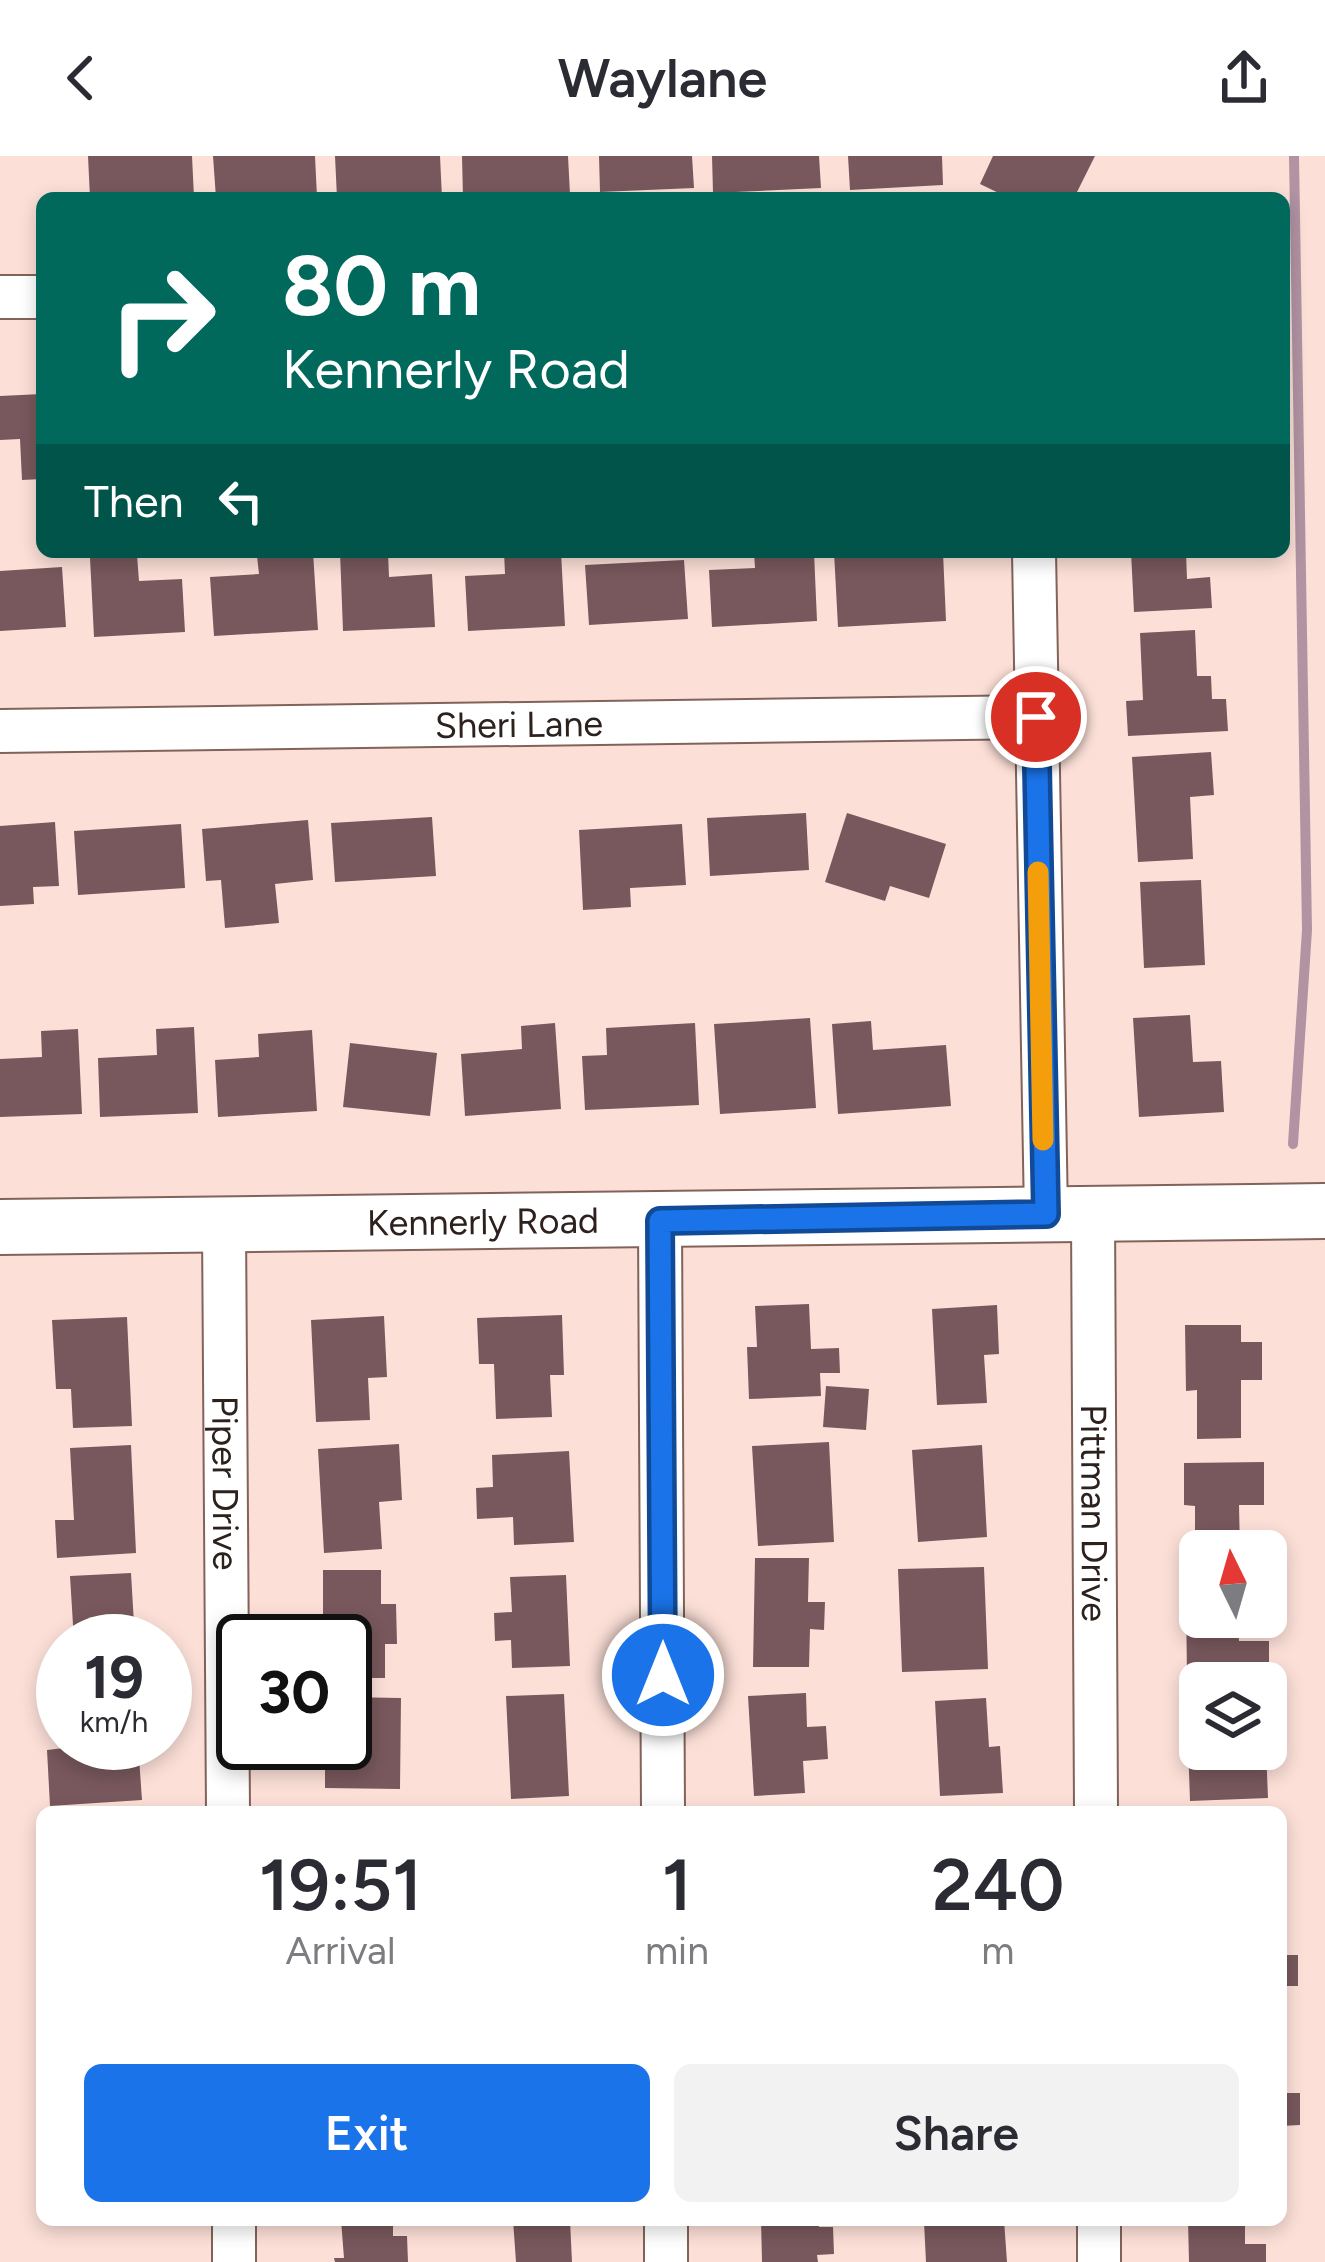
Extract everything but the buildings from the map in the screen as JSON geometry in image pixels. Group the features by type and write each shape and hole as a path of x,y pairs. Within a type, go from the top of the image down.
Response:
{"street":[{"path":"0,297 36,297"},
{"name":"Pittman Drive","path":"1034,558 1036,717 1069,1214 1096,1806"},
{"name":"Sheri Lane","path":"0,731 1036,717"},
{"name":"Kennerly Road","path":"0,1227 1325,1211"},
{"path":"660,1221 664,1806"},
{"name":"Piper Drive","path":"224,1226 228,1806"},
{"path":"234,2226 235,2262"},
{"path":"666,2226 666,2262"},
{"path":"1099,2226 1099,2262"}],"waterway":[{"path":"1293,1144 1307,930 1294,156"}],"slow traffic":[{"path":"1038,872 1043,1140"}],"route":[{"path":"663,1675 660,1221 1046,1214 1036,717"}]}
